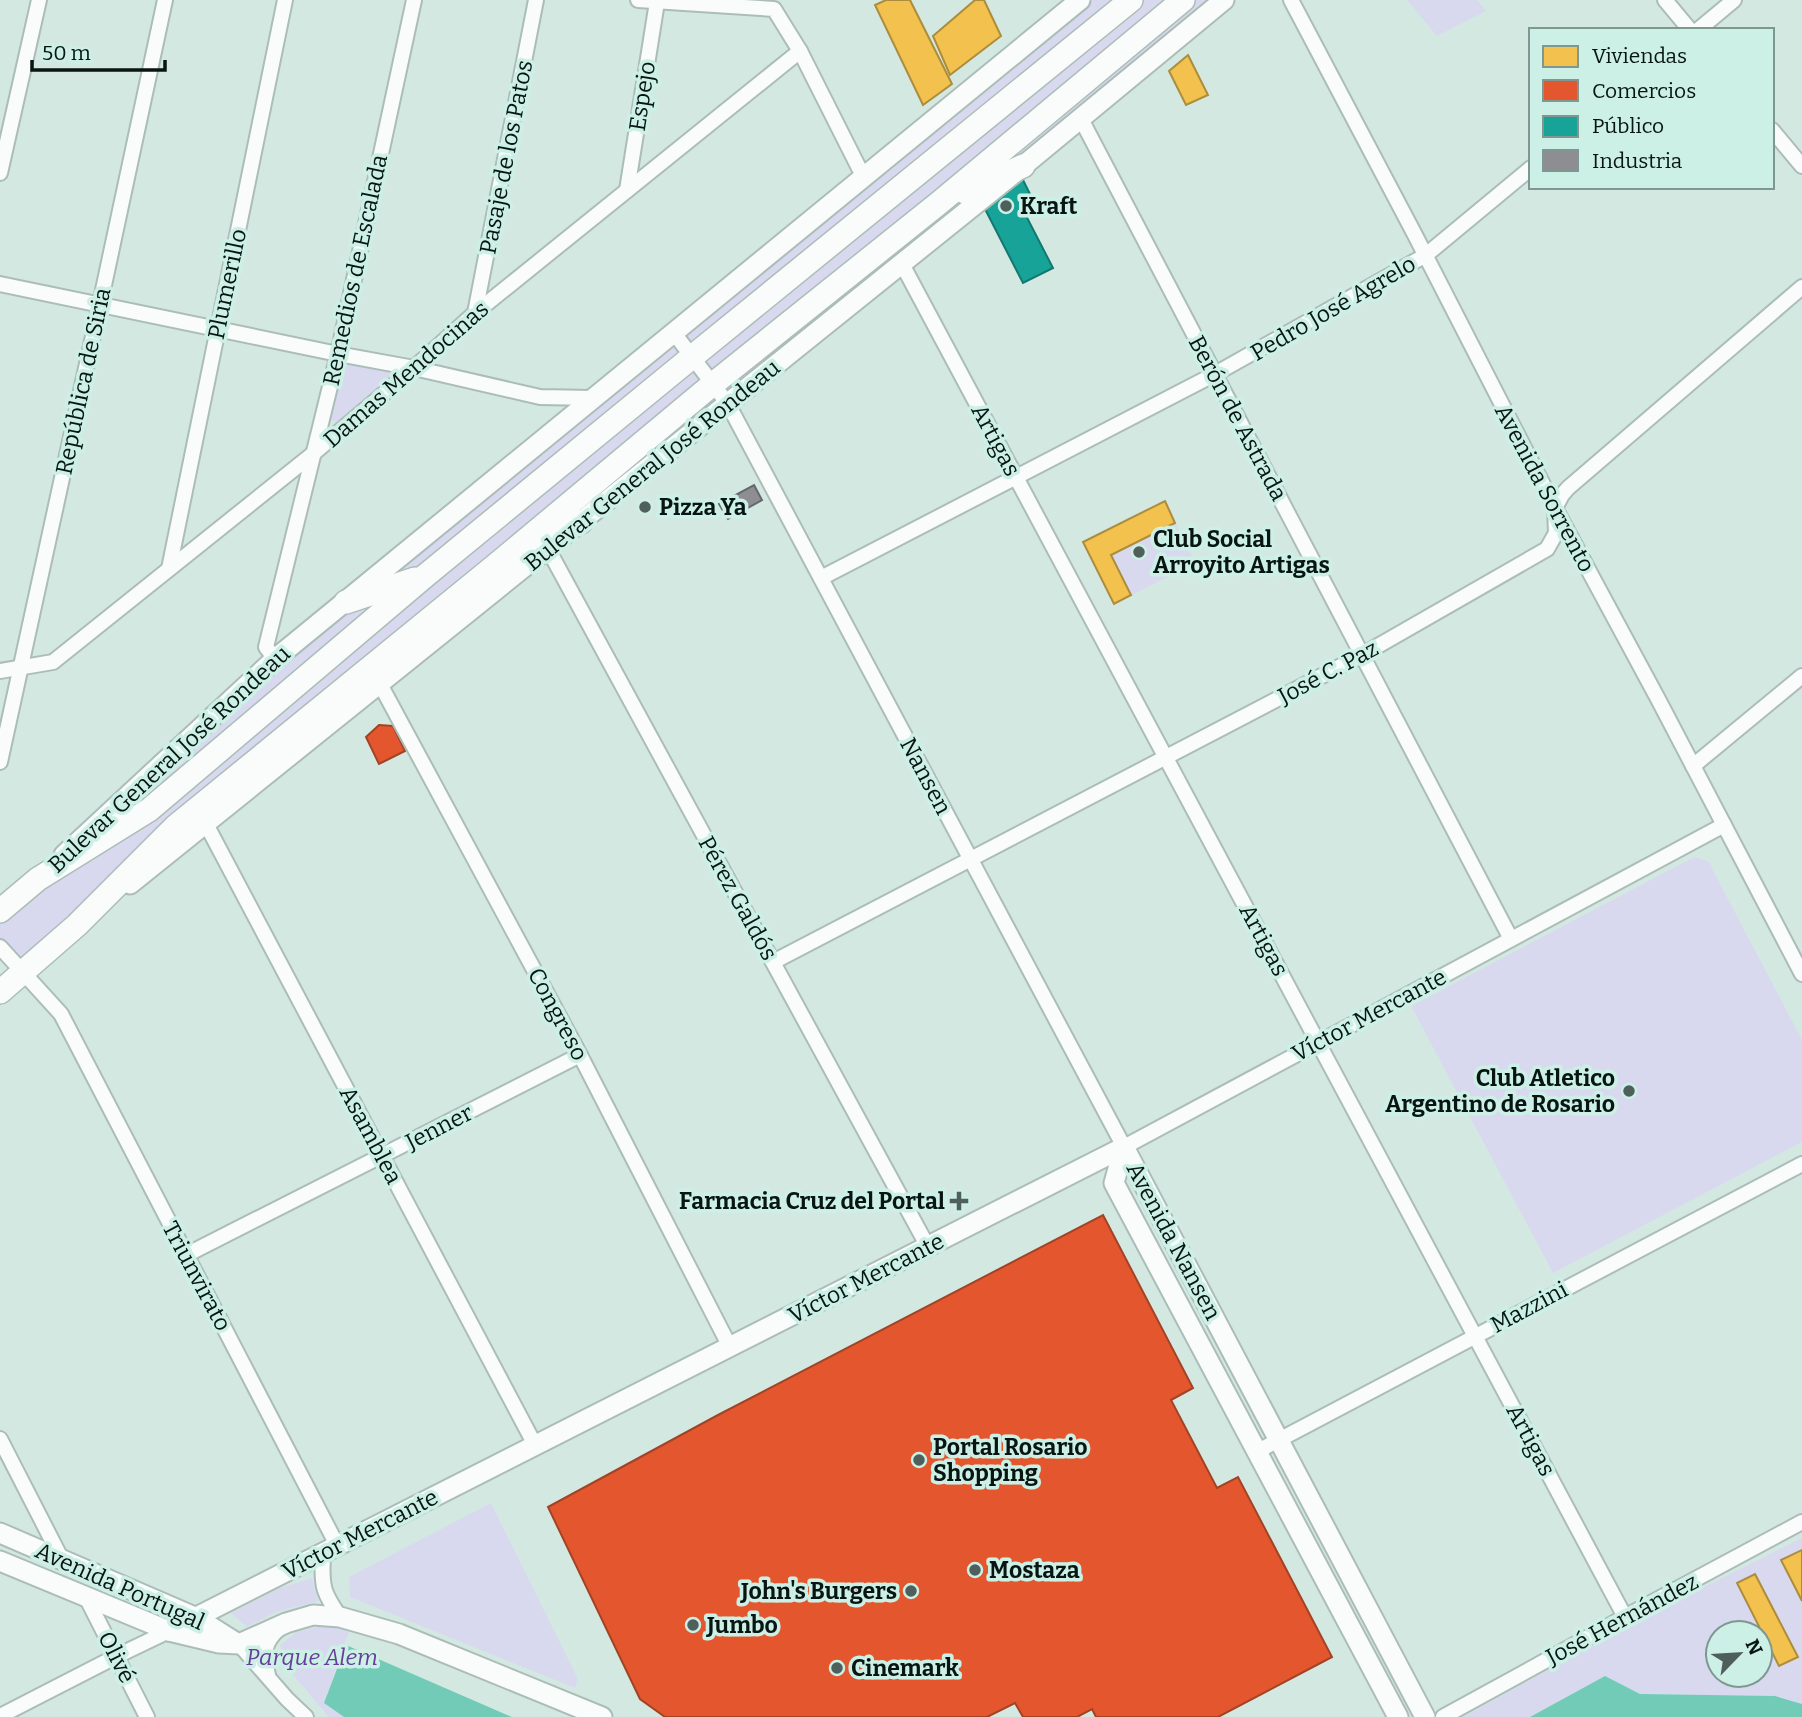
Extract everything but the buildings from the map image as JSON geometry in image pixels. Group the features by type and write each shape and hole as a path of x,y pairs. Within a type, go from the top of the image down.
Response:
{"main road":[{"name":"Bulevar General José Rondeau","path":"0,911 37,880 149,810 425,576 1131,0"},
{"name":"Bulevar General José Rondeau","path":"0,992 77,925 176,826 713,384 939,203 1183,0"},
{"path":"939,203 1023,166"},
{"path":"496,565 581,522"},
{"path":"346,602 425,576"}],"street":[{"path":"0,173 40,0"},
{"name":"República de Siria","path":"0,762 164,0"},
{"name":"Plumerillo","path":"169,569 285,0"},
{"name":"Remedios de Escalada","path":"275,659 266,646 338,354 414,0"},
{"name":"Pasaje de los Patos","path":"475,313 536,0"},
{"path":"638,0 774,9 800,51 864,178"},
{"name":"Bulevar General José Rondeau","path":"37,880 275,659 1080,0"},
{"name":"Bulevar General José Rondeau","path":"77,925 902,264 1224,0"},
{"name":"Avenida Sorrento","path":"1291,0 1426,255 1555,508 1802,974"},
{"path":"1665,0 1687,28"},
{"path":"1700,28 1734,0"},
{"name":"Espejo","path":"627,190 657,2"},
{"name":"Damas Mendocinas","path":"0,671 53,662 314,453 415,368 475,313 800,51"},
{"name":"Berón de Astrada","path":"1081,119 1511,939"},
{"path":"1774,132 1802,166"},
{"name":"Pedro José Agrelo","path":"821,578 1215,374 1426,255 1529,170"},
{"name":"Artigas","path":"902,264 1625,1617"},
{"path":"0,284 415,368 540,397 592,398 612,384"},
{"path":"1555,508 1568,488 1802,287"},
{"path":"674,333 728,404"},
{"name":"Nansen","path":"728,404 1124,1147"},
{"name":"José C. Paz","path":"772,962 1362,655 1547,549 1556,533 1555,508"},
{"name":"Pérez Galdós","path":"548,549 928,1247"},
{"path":"1693,766 1802,676"},
{"name":"Congreso","path":"380,684 580,1055 730,1347"},
{"name":"Asamblea","path":"206,824 535,1445"},
{"name":"Víctor Mercante","path":"0,1716 1124,1147 1724,825"},
{"name":"Triunvirato","path":"0,947 61,1014 337,1545"},
{"name":"Jenner","path":"186,1255 580,1055"},
{"name":"Avenida Nansen","path":"1124,1147 1425,1717"},
{"name":"Avenida Nansen","path":"1124,1147 1114,1183 1398,1717"},
{"name":"Mazzini","path":"1256,1452 1802,1164"},
{"path":"0,1439 61,1558"},
{"name":"José Hernández","path":"1443,1717 1802,1522"},
{"name":"Avenida Portugal","path":"0,1533 197,1618 229,1644"},
{"path":"337,1545 323,1558 322,1576 327,1598 340,1617"},
{"name":"Avenida Portugal","path":"0,1561 169,1632 229,1644"},
{"name":"Olivé","path":"86,1597 147,1717"},
{"path":"229,1644 313,1615 340,1617 399,1634 602,1717"},
{"path":"268,1676 264,1656 270,1636 286,1623"},
{"path":"229,1644 268,1676 306,1717"}],"green space":[{"path":"1080,0 1224,0 23,973 0,947 0,911 275,659"},
{"path":"1407,0 1477,0 1486,11 1437,36"},
{"path":"344,363 397,373 339,424 330,419"},
{"name":"Club Social Arroyito Artigas","path":"1165,501 1195,563 1114,604 1083,542"},
{"name":"Club Atletico Argentino de Rosario","path":"1694,857 1708,861 1802,1040 1802,1142 1553,1273 1411,1006"},
{"path":"491,1503 578,1679 575,1688 350,1597 349,1577"},
{"path":"1802,1538 1802,1704 1775,1696 1640,1694 1605,1676 1530,1717 1463,1717 1642,1618"},
{"path":"312,1578 318,1601 276,1612 247,1627 231,1613 280,1588"},
{"name":"Parque Alem","path":"323,1626 350,1629 324,1703 344,1717 329,1717 285,1665 280,1645 297,1632"}],"shaded area":[{"path":"346,1645 512,1717 344,1717 324,1703"},
{"path":"1605,1676 1640,1694 1775,1696 1802,1704 1802,1717 1530,1717"}],"place":[{"name":"Kraft","path":"1006,206"},
{"name":"Pizza Ya","path":"645,507"},
{"name":"Club Social Arroyito Artigas","path":"1139,552"},
{"name":"Club Atletico Argentino de Rosario","path":"1629,1091"},
{"name":"Farmacia Cruz del Portal","path":"959,1201"},
{"name":"Portal Rosario Shopping","path":"919,1460"},
{"name":"Mostaza","path":"975,1570"},
{"name":"John's Burgers","path":"911,1591"},
{"name":"Jumbo","path":"693,1625"},
{"name":"Cinemark","path":"837,1668"}]}
